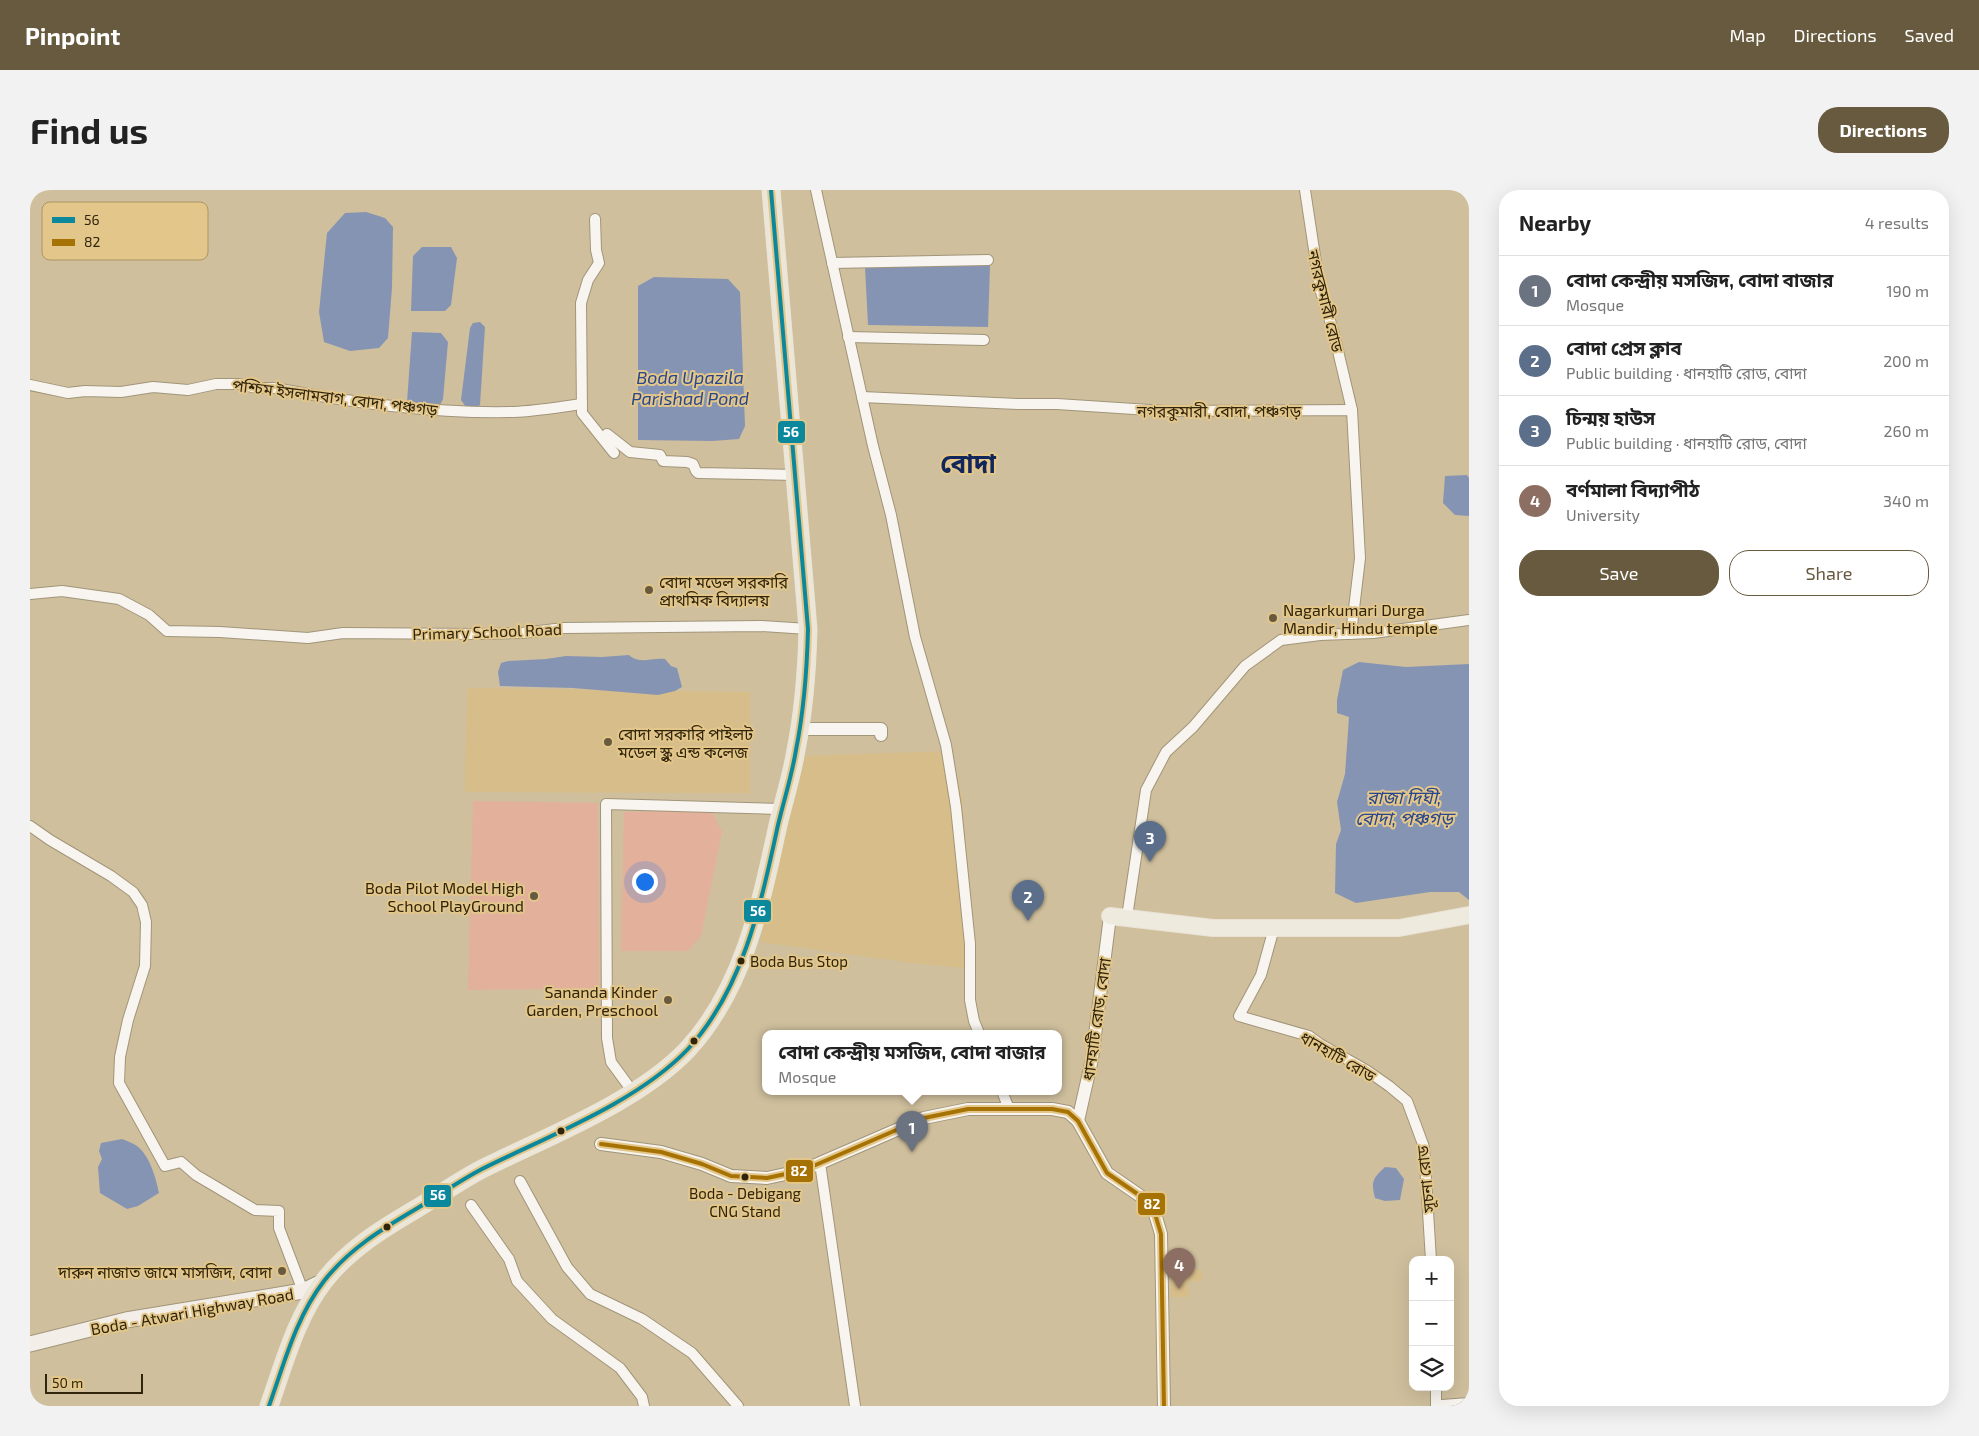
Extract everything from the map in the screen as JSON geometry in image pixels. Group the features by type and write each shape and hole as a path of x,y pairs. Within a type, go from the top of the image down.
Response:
{"highway":[{"path":"269,1406 290,1343 302,1317 324,1282 351,1253 379,1231 478,1171 580,1122 633,1092 662,1071 687,1050 724,999 738,971 761,901 796,752 807,667 808,629 771,190"}],"main road":[{"path":"1110,916 1213,928 1399,928 1469,915"},
{"name":"Boda - Atwari Highway Road","path":"30,1344 126,1320 303,1291 324,1282"}],"street":[{"path":"816,190 848,337 891,515 915,637 946,745 956,807 970,944 970,1000 978,1030"},
{"name":"নগরকুমারী রোড","path":"1304,190 1320,289 1333,330 1352,410"},
{"path":"595,220 596,250 599,263 588,280 581,303 582,413 614,453"},
{"path":"832,263 988,260"},
{"path":"848,337 984,340"},
{"name":"পশ্চিম ইসলামবাগ, বোদা, পঞ্চগড়","path":"30,386 68,393 85,391 122,392 153,386 188,390 216,384 239,384 405,407 460,411 515,412 582,404"},
{"name":"নগরকুমারী, বোদা, পঞ্চগড়","path":"862,397 1057,404 1165,412 1352,410"},
{"path":"1351,634 1360,558 1352,410"},
{"path":"593,428 605,432 630,452 660,455 663,461 687,462 693,464 698,473 795,475"},
{"name":"Primary School Road","path":"30,594 62,591 118,598 150,615 167,631 220,632 308,638 343,632 480,634 522,633 564,628 761,626 808,629"},
{"path":"1127,917 1146,790 1166,752 1193,727 1245,666 1281,640 1320,635 1373,633 1469,620"},
{"path":"802,728 881,729 881,736"},
{"path":"633,1092 611,1062 607,1038 606,804 782,809"},
{"path":"30,826 111,876 133,892 142,905 146,922 144,966 128,1020 120,1057 119,1083 165,1166 181,1162 196,1175 255,1210 279,1211 279,1228 303,1291"},
{"name":"ধানহাটি রোড, বোদা","path":"1078,1121 1092,1059 1110,916"},
{"name":"ধানহাটি রোড","path":"1274,928 1261,975 1239,1016 1309,1036 1366,1070 1407,1101"},
{"path":"1004,1095 1009,1109"},
{"name":"সূচনা রোড","path":"1407,1101 1424,1147 1431,1256"},
{"path":"601,1144 661,1152 702,1164 730,1176 767,1178 804,1170 924,1118 968,1109 1052,1109 1068,1112 1078,1121 1106,1173 1152,1204 1161,1234 1164,1406"},
{"path":"820,1163 856,1406"},
{"path":"520,1181 567,1267 590,1294 642,1319 692,1352 738,1406"},
{"path":"471,1205 509,1259 517,1281 552,1319 620,1368 642,1397 644,1406"},
{"path":"1436,1391 1436,1406"},
{"path":"1442,1406 1469,1404"}],"shaded area":[{"name":"বোদা সরকারি পাইলট মডেল স্কুল এন্ড কলেজ","path":"467,688 750,692 750,793 465,792"},
{"path":"954,751 954,761 962,797 976,969 912,963 761,942 768,881 799,756"},
{"name":"Boda Pilot Model High School PlayGround","path":"473,801 598,803 599,988 468,990"},
{"path":"624,812 712,812 722,832 701,936 688,951 621,951"},
{"path":"1170,1270 1202,1270 1202,1281 1188,1281 1189,1297 1171,1297"}],"water":[{"path":"366,212 385,218 393,227 392,288 388,338 379,348 350,351 324,342 319,312 327,233 345,213"},
{"path":"422,247 451,247 457,258 451,305 445,311 411,311 413,256"},
{"path":"990,265 988,327 868,325 865,267"},
{"name":"Boda Upazila Parishad Pond","path":"654,277 728,279 740,292 745,426 739,439 712,441 638,440 638,286"},
{"path":"480,322 485,327 480,405 475,408 466,407 461,400 470,328 473,323"},
{"path":"412,332 441,333 448,342 443,399 440,405 407,402"},
{"path":"1467,475 1469,478 1469,516 1455,515 1443,503 1445,476"},
{"path":"629,655 637,660 665,659 671,666 677,668 682,687 675,691 658,695 573,688 500,686 498,672 501,663 508,661 566,656 602,657"},
{"name":"রাজা দিঘী, বোদা, পঞ্চগড়","path":"1359,662 1406,667 1469,664 1469,900 1459,892 1430,892 1356,903 1335,893 1336,844 1341,830 1337,802 1345,774 1349,717 1337,713 1337,700 1343,670"},
{"path":"122,1139 142,1150 149,1161 159,1193 138,1206 127,1209 100,1193 98,1167 102,1159 99,1151 101,1143"},
{"path":"1385,1167 1396,1168 1404,1179 1400,1200 1385,1201 1375,1198 1374,1181"}],"transit line":[{"name":"56","path":"269,1406 298,1325 314,1295 344,1259 379,1232 465,1178 590,1117 644,1086 688,1049 707,1025 737,972 757,914 792,769 803,705 808,644 771,190"},
{"name":"82","path":"601,1144 661,1152 702,1164 731,1176 767,1178 804,1170 924,1118 968,1109 1052,1109 1068,1112 1078,1121 1107,1173 1152,1204 1161,1234 1164,1406"}],"place":[{"name":"বোদা মডেল সরকারি প্রাথমিক বিদ্যালয়","path":"649,590"},
{"name":"Nagarkumari Durga Mandir, Hindu temple","path":"1273,618"},
{"name":"বোদা সরকারি পাইলট মডেল স্কুল এন্ড কলেজ","path":"608,742"},
{"name":"চিন্ময় হাউস","path":"1150,862"},
{"name":"Boda Pilot Model High School PlayGround","path":"534,896"},
{"name":"বোদা প্রেস ক্লাব","path":"1028,921"},
{"name":"Boda Bus Stop","path":"741,961"},
{"name":"Sananda Kinder Garden, Preschool","path":"668,1000"},
{"name":"বোদা কেন্দ্রীয় মসজিদ, বোদা বাজার","path":"912,1152"},
{"name":"Boda - Debigang CNG Stand","path":"745,1177"},
{"name":"দারুন নাজাত জামে মাসজিদ, বোদা","path":"282,1271"},
{"name":"বর্ণমালা বিদ্যাপীঠ","path":"1179,1289"}],"district":[{"name":"বোদা","path":"968,462"}]}
